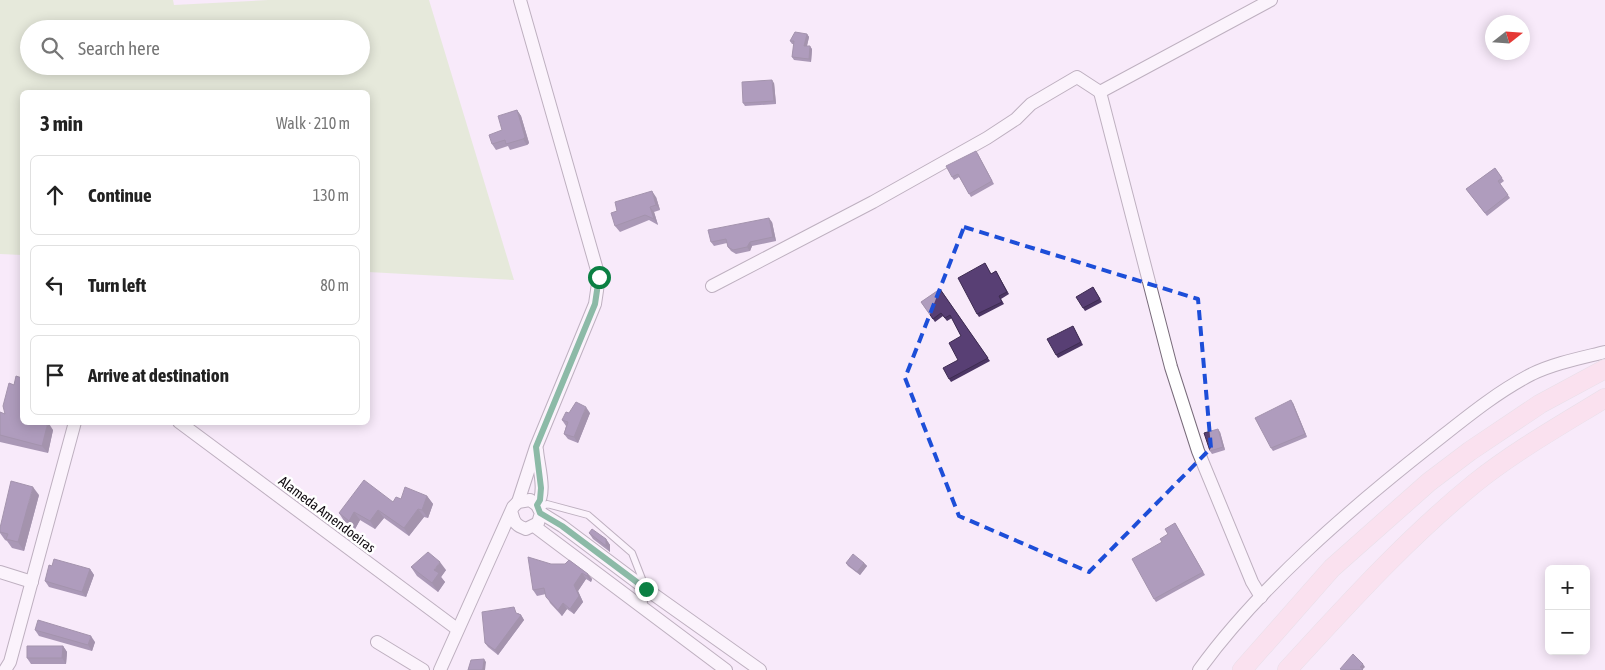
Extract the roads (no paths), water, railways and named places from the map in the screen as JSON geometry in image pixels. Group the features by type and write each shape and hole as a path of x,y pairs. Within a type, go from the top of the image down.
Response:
{"main road":[{"path":"1246,666 1332,568 1385,518 1470,450 1540,404 1605,369"},
{"path":"1288,670 1410,540 1476,482 1544,435 1605,398"}],"street":[{"path":"440,670 457,629 518,502 536,447 595,304 599,277 520,0"},
{"path":"1100,92 1272,0"},
{"path":"712,286 873,202 987,138 1016,119 1030,104 1077,77 1100,92 1171,366 1198,450 1252,582 1261,597"},
{"path":"1199,670 1261,597 1300,559 1391,477 1486,402 1533,374 1552,366 1605,352"},
{"path":"5,670 10,662 75,425"},
{"name":"Alameda Amendoeiras","path":"183,425 457,629"},
{"path":"501,538 519,527 526,528 538,523 541,488 536,447"},
{"path":"518,502 530,500 646,589 760,670"},
{"path":"512,514 514,521 519,527"},
{"path":"534,526 726,670"},
{"path":"562,547 574,534"},
{"path":"0,572 32,582"},
{"path":"377,642 423,670"},
{"path":"1230,670 1246,666"}],"lane":[{"path":"539,508 547,504 588,515 632,553 646,589 642,608"},
{"path":"617,588 625,573"}]}
